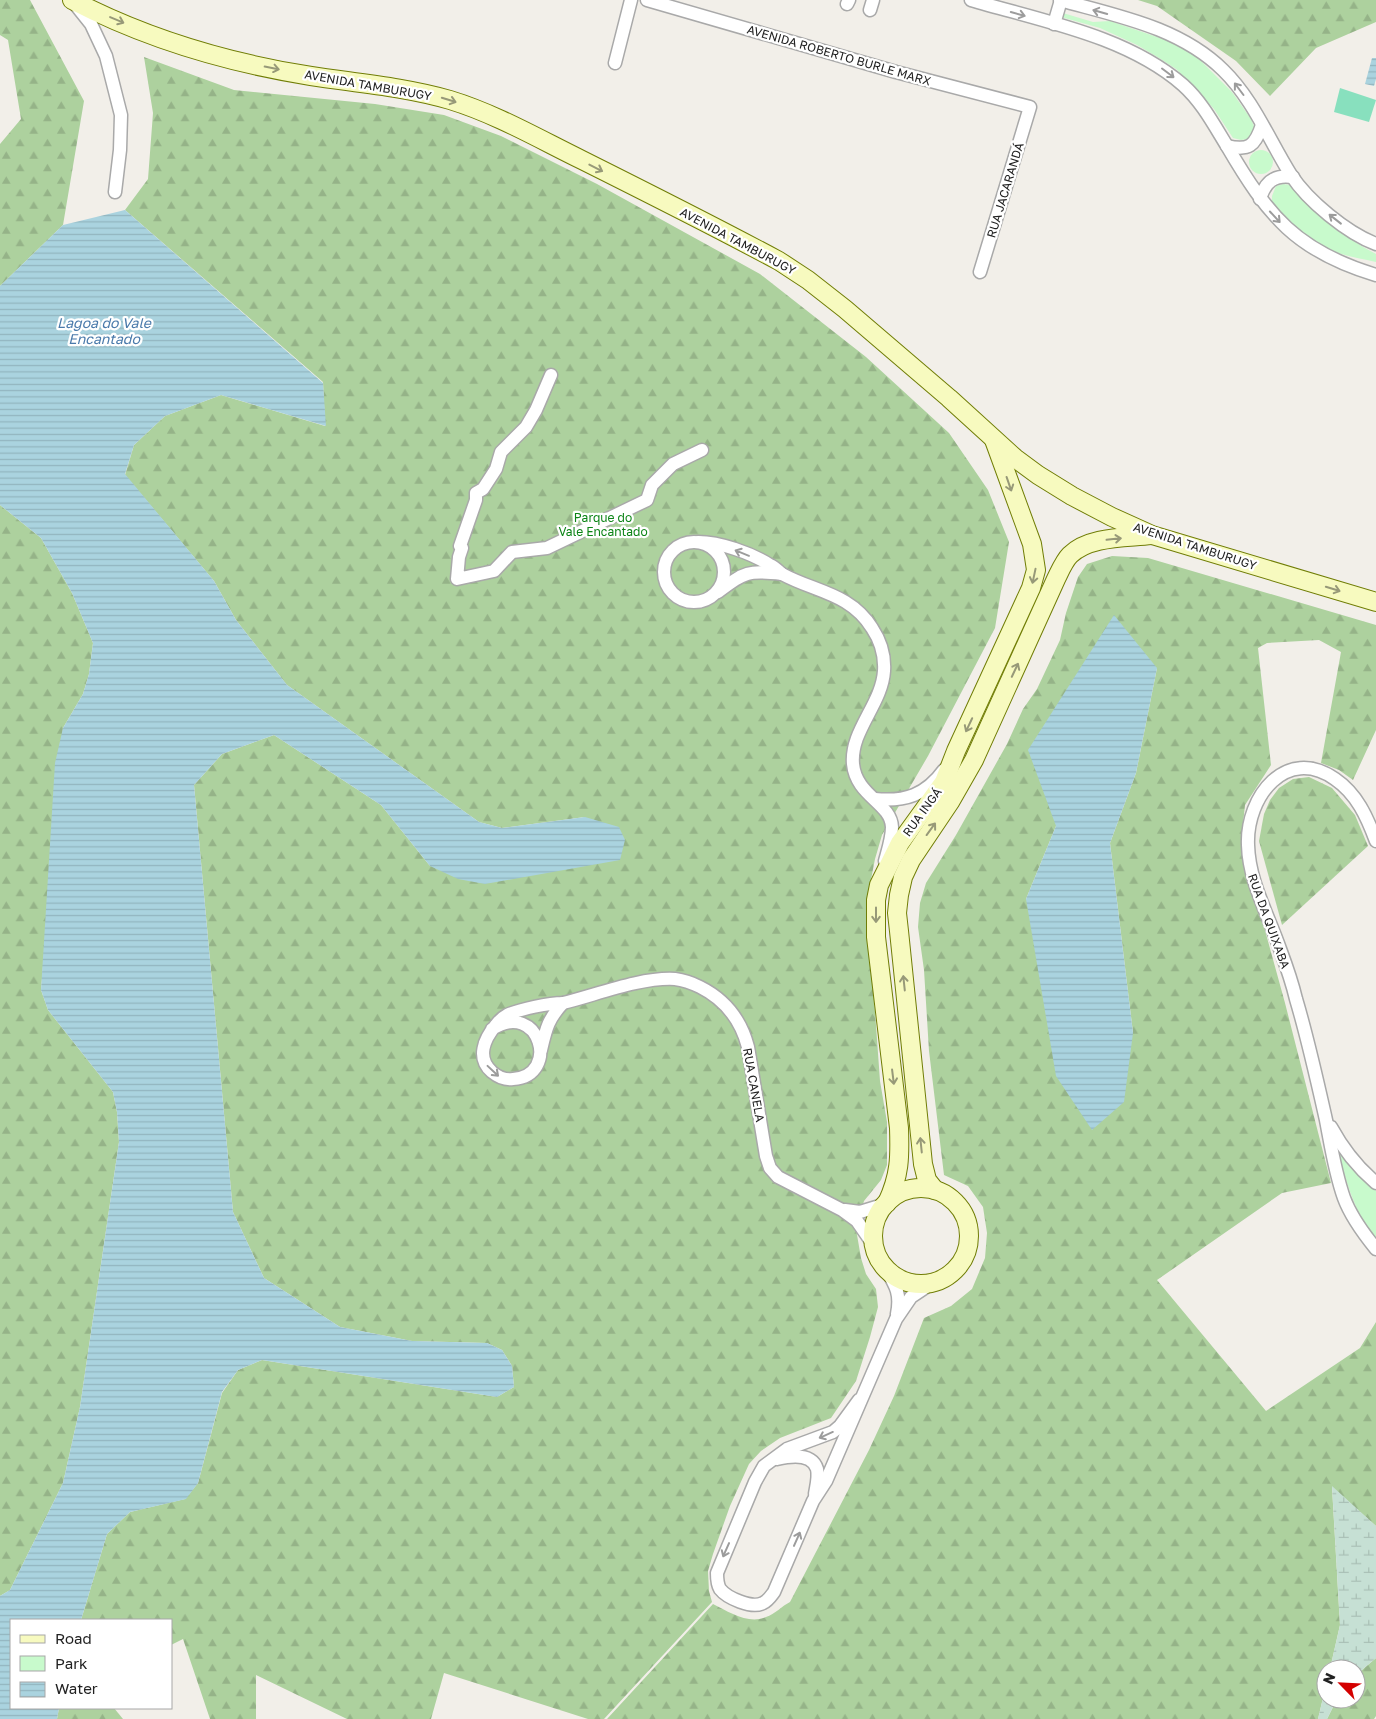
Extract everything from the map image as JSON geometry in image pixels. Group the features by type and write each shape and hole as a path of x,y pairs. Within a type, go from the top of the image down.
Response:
{"street":[{"path":"72,0 91,24 106,56 119,105 121,115 120,150 115,192"},
{"name":"AVENIDA TAMBURUGY","path":"72,0 150,35 194,50 240,62 309,76 429,94 452,100 506,122 779,261 808,280 917,370 1014,458 1072,496 1152,535 1376,602"},
{"path":"615,63 631,0"},
{"name":"AVENIDA ROBERTO BURLE MARX","path":"647,0 896,72 1030,108"},
{"path":"971,0 1054,24 1123,47 1146,58 1166,71 1185,87 1201,105 1260,199 1284,226 1303,242 1326,256 1376,275"},
{"path":"1054,24 1061,0 1147,25 1190,44 1223,70 1238,88 1293,177 1309,196 1347,228 1376,244"},
{"name":"RUA JACARANDÁ","path":"980,272 1030,108"},
{"path":"1227,146 1244,148 1250,146 1255,142 1262,125"},
{"path":"1260,199 1268,182 1275,177 1293,177"},
{"path":"551,375 536,410 526,426 501,452 496,469 483,489 476,493 476,500 460,546 462,548 458,557 457,579 494,571 512,552 547,548 647,500 652,485 673,464 702,450"},
{"name":"RUA INGÁ","path":"887,1204 898,1175 899,1135 876,937 876,900 879,885 900,843 944,782 956,751 1032,588 1036,570 1032,544 993,438"},
{"name":"RUA INGÁ","path":"935,1190 927,1180 923,1164 899,931 898,904 903,877 922,842 950,802 974,760 1056,579 1069,556 1077,550 1102,540 1152,535"},
{"path":"782,574 754,572 742,575 702,602 681,600 672,594 666,585 663,574 664,563 677,546 687,542 722,544 771,565 782,574 846,601 867,621 876,635 884,657 884,673 875,702 858,738 853,763 861,787 875,799 888,816 892,828 879,885"},
{"path":"698,542 710,545 719,554 724,565 724,577 720,588 712,597"},
{"path":"875,799 890,801 915,796 938,777 956,751"},
{"name":"RUA DA QUIXABA","path":"1376,841 1358,800 1337,780 1325,772 1310,768 1291,769 1276,777 1264,789 1250,821 1248,844 1250,868 1261,903 1280,948 1296,998 1344,1199 1353,1217 1376,1249"},
{"name":"RUA CANELA","path":"563,1004 552,1014 548,1021 539,1061 534,1069 518,1079 509,1080 492,1072 486,1064 483,1055 483,1045 486,1036 506,1015 552,1003 563,1004 642,982 660,980 676,979 691,983 718,997 728,1007 744,1032 766,1156 770,1168 778,1177 842,1210 862,1226 875,1248"},
{"path":"492,1029 510,1021 520,1022 528,1026 535,1033 540,1042 541,1051"},
{"name":"RUA DA QUIXABA","path":"1326,1119 1342,1147 1359,1169 1376,1183"},
{"path":"859,1400 834,1432 787,1449 771,1460 759,1474 720,1562 717,1573 717,1582 720,1588 732,1597 755,1605 763,1604 774,1592 813,1501 826,1481 859,1400 896,1319 911,1297 932,1283 944,1278 958,1266 967,1250 968,1224 964,1213 946,1195 935,1190 922,1188 909,1190 898,1195 879,1214 875,1225 875,1248 897,1288 899,1297 896,1319"},
{"name":"RUA CANELA","path":"842,1210 860,1212 887,1204"},
{"path":"886,1268 894,1276 912,1283 932,1283"},
{"path":"771,1460 797,1456 813,1462 817,1470 813,1501"}],"green space":[{"path":"0,0 30,0 84,101 63,225 0,286 0,144 21,119 8,40 0,35"},
{"path":"1138,0 1376,0 1376,22 1316,48 1270,96 1236,61 1157,6"},
{"path":"1063,13 1093,22 1110,21 1178,44 1197,57 1232,92 1251,119 1254,126 1252,133 1247,139 1233,138 1214,109 1176,69 1137,45 1100,28 1061,17"},
{"name":"Parque do Vale Encantado","path":"144,57 234,90 375,104 444,115 501,136 597,184 760,274 866,357 949,433 988,490 1009,542 995,628 928,756 882,835 867,900 880,1081 887,1122 887,1165 881,1180 864,1201 856,1229 861,1258 866,1274 876,1289 878,1307 856,1381 831,1418 780,1438 761,1451 749,1464 730,1506 708,1571 709,1591 712,1602 604,1719 588,1719 444,1673 431,1719 347,1719 256,1675 256,1719 210,1719 183,1639 172,1644 172,1619 81,1619 107,1534 130,1512 185,1499 198,1483 222,1393 238,1370 262,1360 497,1397 514,1387 512,1366 502,1350 487,1343 412,1341 340,1327 264,1278 233,1212 194,785 222,754 274,735 381,805 430,866 585,817 502,828 479,822 287,685 236,620 214,581 125,475 134,445 165,416 221,395 325,426 323,382 125,210 148,179 153,113"},
{"path":"1340,88 1376,100 1369,122 1334,112"},
{"path":"1261,150 1270,153 1273,162 1270,171 1261,174 1252,171 1249,162 1252,153"},
{"path":"1290,185 1341,232 1376,254 1376,262 1338,253 1319,245 1302,233 1272,204 1272,196 1276,186"},
{"path":"0,505 41,538 72,593 93,643 89,674 83,694 63,728 41,990 48,1010 113,1092 117,1112 119,1142 80,1407 63,1483 10,1590 0,1596"},
{"path":"1112,556 1148,558 1376,625 1376,730 1353,780 1339,770 1321,763 1341,652 1319,640 1267,643 1258,648 1271,765 1245,805 1241,843 1285,1003 1331,1183 1282,1193 1157,1280 1266,1411 1360,1348 1376,1322 1376,1526 1332,1487 1340,1625 1332,1659 1316,1659 1316,1709 1320,1709 1318,1719 607,1719 713,1604 746,1619 759,1619 769,1616 790,1602 869,1450 894,1396 924,1318 951,1306 972,1289 985,1258 987,1233 983,1207 968,1186 944,1175 929,1051 924,970 918,927 920,903 926,883 956,835 1007,744 1023,709 1037,689 1060,640 1066,613 1078,577 1087,564","holes":["1157,668 1136,773 1110,843 1133,1033 1026,899 1056,826"]},
{"path":"1309,777 1332,788 1355,815 1368,846 1282,925 1259,841 1264,814 1270,800 1279,788 1293,779"},
{"path":"1337,1149 1349,1166 1376,1191 1376,1240 1357,1208"},
{"path":"1332,1486 1376,1526 1376,1658 1366,1666 1366,1659 1332,1659 1340,1625"},
{"path":"1376,1658 1376,1716 1374,1719 1327,1719 1332,1709 1366,1709 1366,1666"},
{"path":"59,1709 115,1709 123,1719 57,1719"},
{"path":"1320,1709 1332,1709 1327,1719 1318,1719"}],"water":[{"path":"1372,58 1376,58 1374,86 1365,84"},
{"name":"Lagoa do Vale Encantado","path":"125,210 323,383 326,426 221,395 165,416 134,445 125,474 214,581 236,620 287,685 479,822 502,828 585,817 619,827 625,840 620,860 485,884 458,879 430,866 381,805 274,735 222,754 194,785 233,1212 264,1278 340,1327 412,1341 487,1343 502,1350 512,1366 514,1387 497,1397 262,1360 238,1370 222,1392 198,1483 186,1499 130,1512 107,1534 81,1619 10,1619 10,1709 59,1709 57,1719 0,1719 0,1596 10,1590 63,1483 80,1407 119,1142 117,1112 113,1092 48,1010 41,990 55,763 63,728 83,694 89,674 93,643 72,593 41,538 0,505 0,286 63,225"},
{"path":"1114,615 1157,668 1136,773 1110,843 1133,1033 1124,1102 1092,1130 1056,1076 1026,899 1056,826 1028,750"}]}
